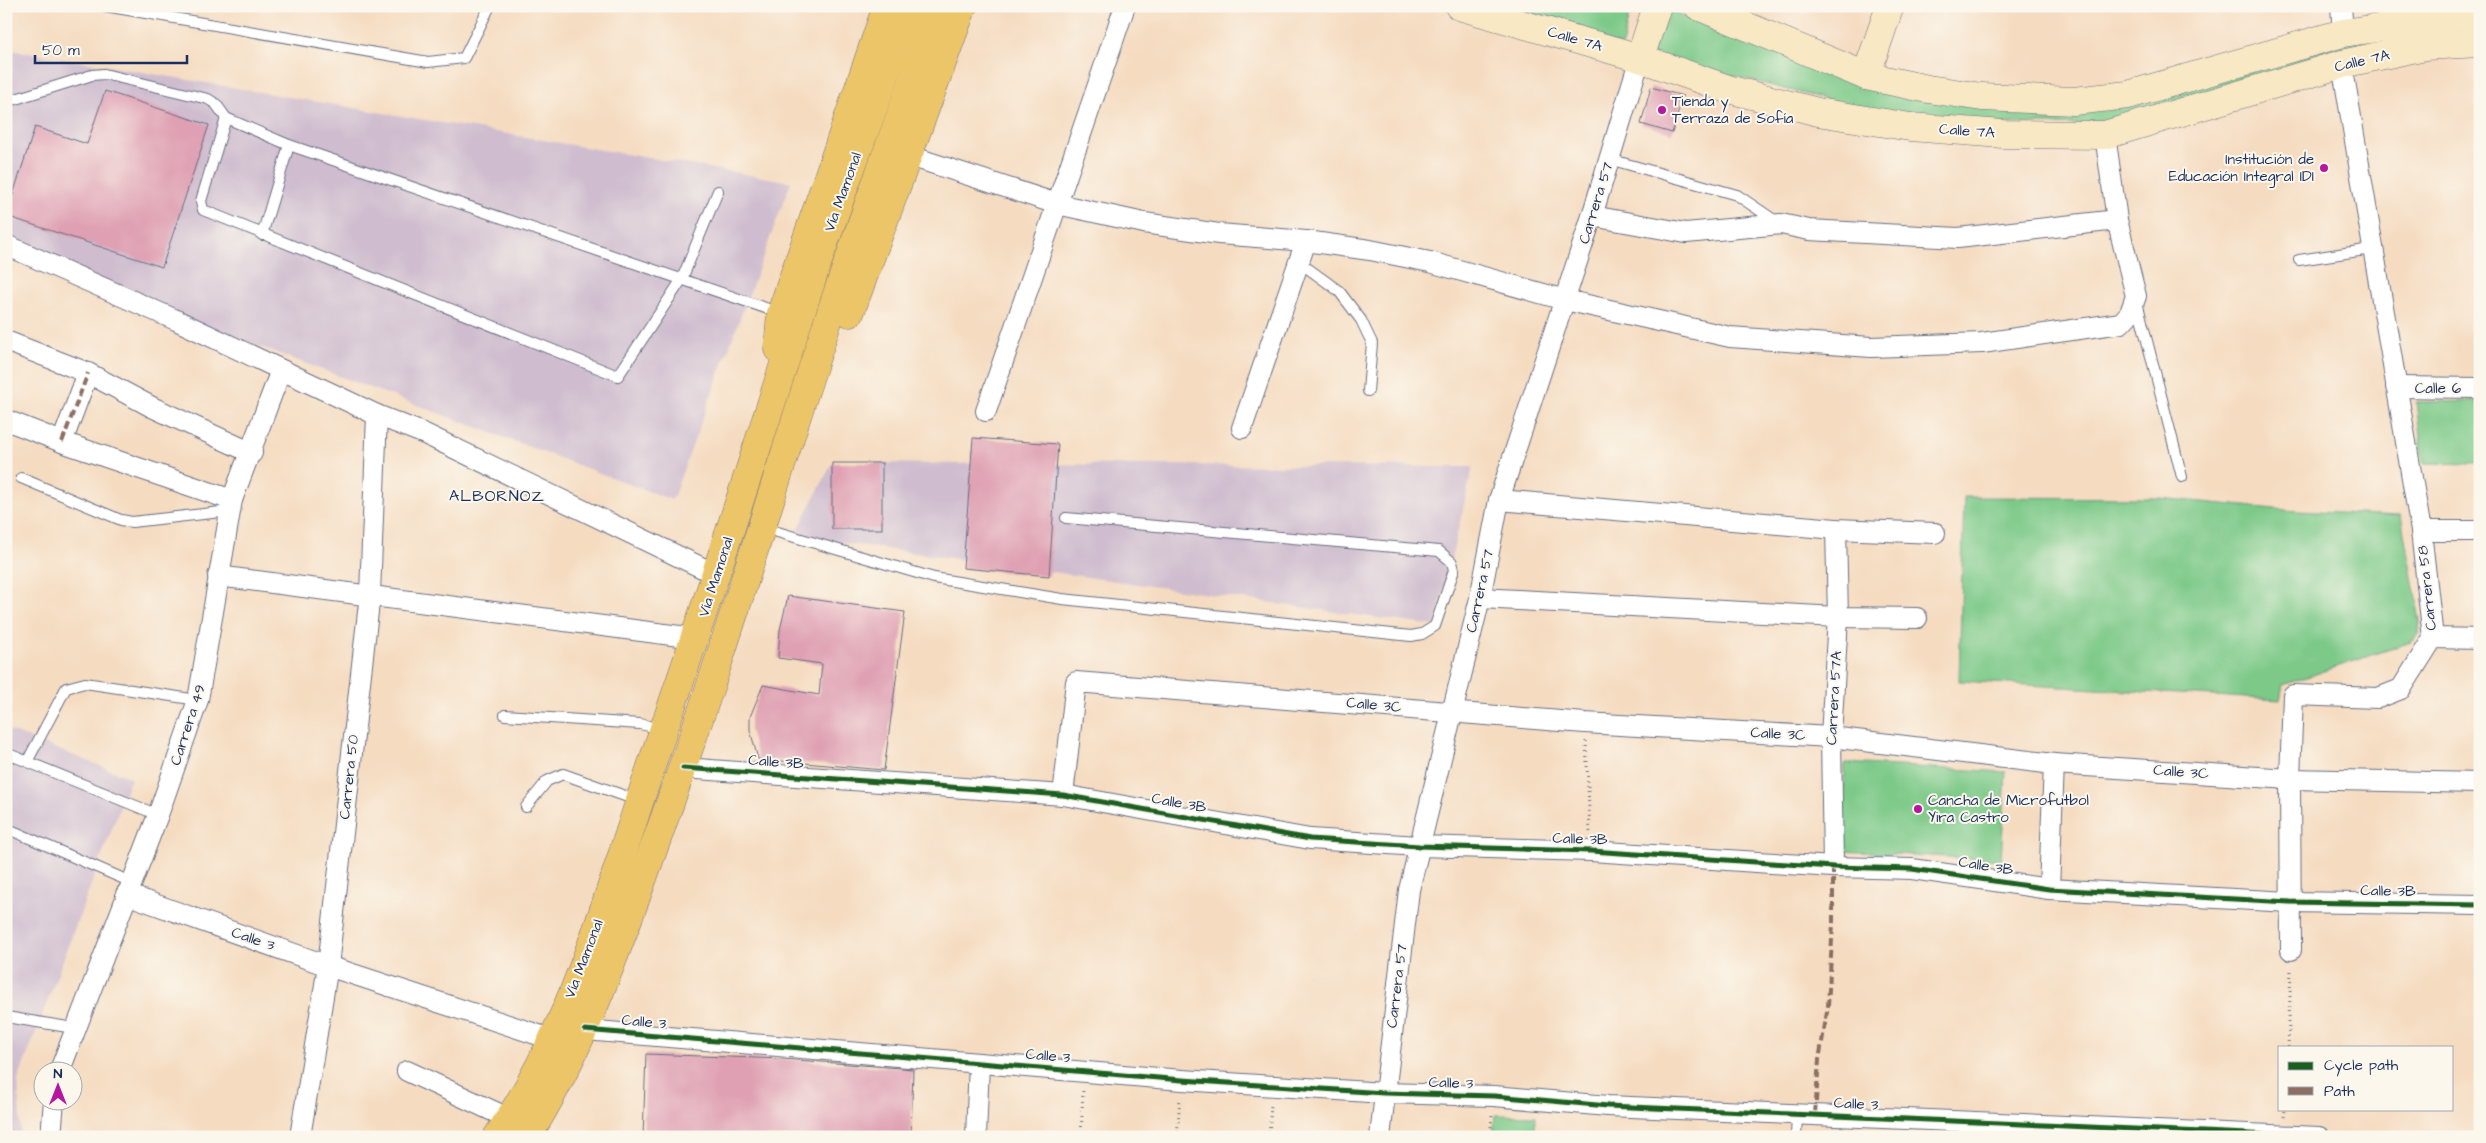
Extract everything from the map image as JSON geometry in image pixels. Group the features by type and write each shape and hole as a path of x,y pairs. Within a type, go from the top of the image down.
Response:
{"main road":[{"path":"775,395 781,313 888,6"},
{"name":"Vía Mamonal","path":"512,1131 582,967 717,575 810,283 911,6"},
{"name":"Vía Mamonal","path":"512,1131 550,1100 603,988 683,768 763,528 837,293 940,6"},
{"path":"802,405 842,338 963,6"}],"street":[{"path":"986,411 1125,6"},
{"name":"Calle 7A","path":"1460,6 1640,58 1728,89 1818,112 1910,127 2003,134 2105,135 2342,64 2425,46 2480,43"},
{"path":"1640,58 1657,6"},
{"name":"Calle 7A","path":"1698,6 1866,76 1928,89 1982,97 2074,102 2128,95 2343,33 2454,17 2480,16"},
{"path":"1866,76 1890,6"},
{"path":"2341,6 2343,33"},
{"name":"Carrera 57","path":"1380,1137 1409,890 1480,598 1499,500 1592,216 1640,58"},
{"name":"Carrera 58","path":"2291,950 2290,780 2293,695 2378,698 2393,692 2400,689 2433,638 2421,531 2342,64"},
{"path":"908,155 1057,204 1172,227 1219,234 1306,241 1370,250 1430,262 1565,300 1730,337 1871,347 1982,343 2121,323 2130,313 2136,296 2117,220 2105,135"},
{"path":"1592,216 1686,233 1781,224 1810,230 1958,238 2117,220"},
{"path":"1242,428 1306,241"},
{"path":"6,245 176,320 377,415 425,434 717,575"},
{"path":"6,341 88,373 152,407 252,453"},
{"name":"Carrera 49","path":"63,1060 128,888 158,815 198,700 231,506 281,370"},
{"path":"62,442 88,373"},
{"name":"Calle 6","path":"2396,388 2480,388"},
{"name":"Carrera 50","path":"300,1137 328,966 370,594 377,415"},
{"path":"6,420 231,506"},
{"path":"1499,500 1836,529 1935,533"},
{"name":"Carrera 57A","path":"1833,867 1831,737 1838,617 1836,529"},
{"path":"2421,531 2480,531"},
{"path":"218,576 370,594 695,638"},
{"path":"1480,598 1838,617 1917,618"},
{"path":"2433,638 2480,639"},
{"name":"Calle 3C","path":"1063,795 1076,682 1586,723 1831,737 2054,764 2290,780 2480,783"},
{"path":"2049,888 2054,764"},
{"name":"Calle 3B","path":"683,768 1063,795 1310,839 1419,846 1591,851 1833,867 1912,869 2049,888 2290,902 2480,905"},
{"name":"Calle 3","path":"128,888 328,966 551,1039"},
{"name":"Calle 3","path":"584,1030 1182,1080 1384,1093 1494,1096 1608,1106 1797,1114 2107,1132 2319,1137"},
{"path":"976,1137 979,1063"},
{"path":"407,1071 512,1131"},
{"path":"51,1137 53,1110"}],"lane":[{"path":"105,6 428,62 464,58 490,6"},
{"path":"6,102 92,75 104,74 208,99 216,104 226,118 289,145 781,313"},
{"path":"226,118 201,201 203,210 618,376 682,279 718,191"},
{"path":"262,235 289,145"},
{"path":"1609,159 1737,195 1781,224"},
{"path":"2299,260 2372,249"},
{"path":"1299,262 1339,290 1361,320 1372,343 1368,391"},
{"path":"2136,296 2182,477"},
{"path":"21,478 121,520 132,522 231,506"},
{"path":"763,528 934,578 1044,596 1411,636 1422,634 1435,626 1454,570 1452,562 1439,550 1066,518"},
{"path":"28,760 66,688 85,683 198,700"},
{"path":"505,715 640,724 664,729"},
{"path":"6,753 28,760 158,815"},
{"path":"526,806 547,780 563,774 639,802"},
{"path":"6,828 128,888"},
{"path":"6,1017 74,1028"},
{"path":"1796,1137 1797,1114"}],"path":[{"path":"1586,723 1591,851"},
{"path":"2288,1046 2291,950"},
{"path":"1081,1137 1084,1072"},
{"path":"1177,1137 1182,1080"},
{"path":"1269,1137 1272,1086"}],"shaded area":[{"path":"6,49 791,182 672,500 6,252"},
{"path":"832,463 1473,467 1435,626 795,536"},
{"path":"6,729 131,778 18,1080 21,1137 6,1137"}],"green space":[{"path":"1494,6 1631,6 1622,46"},
{"path":"1668,10 1863,86 2099,106 2352,38 2480,23 2101,125 1980,123 1860,108 1651,55"},
{"path":"2480,401 2480,464 2423,463 2416,402"},
{"path":"1964,497 2160,498 2297,511 2401,516 2420,621 2419,633 2411,642 2283,685 2280,700 1959,681"},
{"path":"1845,763 2006,772 2001,860 1841,851"},
{"path":"1495,1115 1536,1116 1534,1137 1493,1137"}],"building":[{"name":"Tienda y Terraza de Sofía","path":"1651,87 1683,96 1672,133 1641,124"},
{"path":"105,91 209,125 162,267 6,216 35,127 87,144"},
{"path":"973,438 1058,444 1049,576 963,568"},
{"path":"832,463 882,463 882,529 832,529"},
{"path":"788,596 905,612 884,770 758,759 750,730 750,717 763,685 819,695 822,664 778,658 780,630"},
{"path":"646,1054 783,1059 913,1069 911,1137 643,1137"}],"marked path":[{"path":"62,442 88,373"},
{"path":"1815,1114 1819,1060 1828,1006 1833,923 1833,867"}],"cycle path":[{"path":"683,768 1063,795 1310,839 1419,846 1591,851 1833,867 1912,869 2049,889 2290,902 2480,905"},
{"path":"585,1030 1182,1080 1384,1093 1494,1096 1608,1106 2319,1137"}],"place":[{"name":"Tienda y Terraza de Sofía","path":"1662,110"},
{"name":"Institución de Educación Integral IDI","path":"2324,168"},
{"name":"Cancha de Microfutbol Yira Castro","path":"1918,809"}],"district":[{"name":"ALBORNOZ","path":"497,496"}]}
